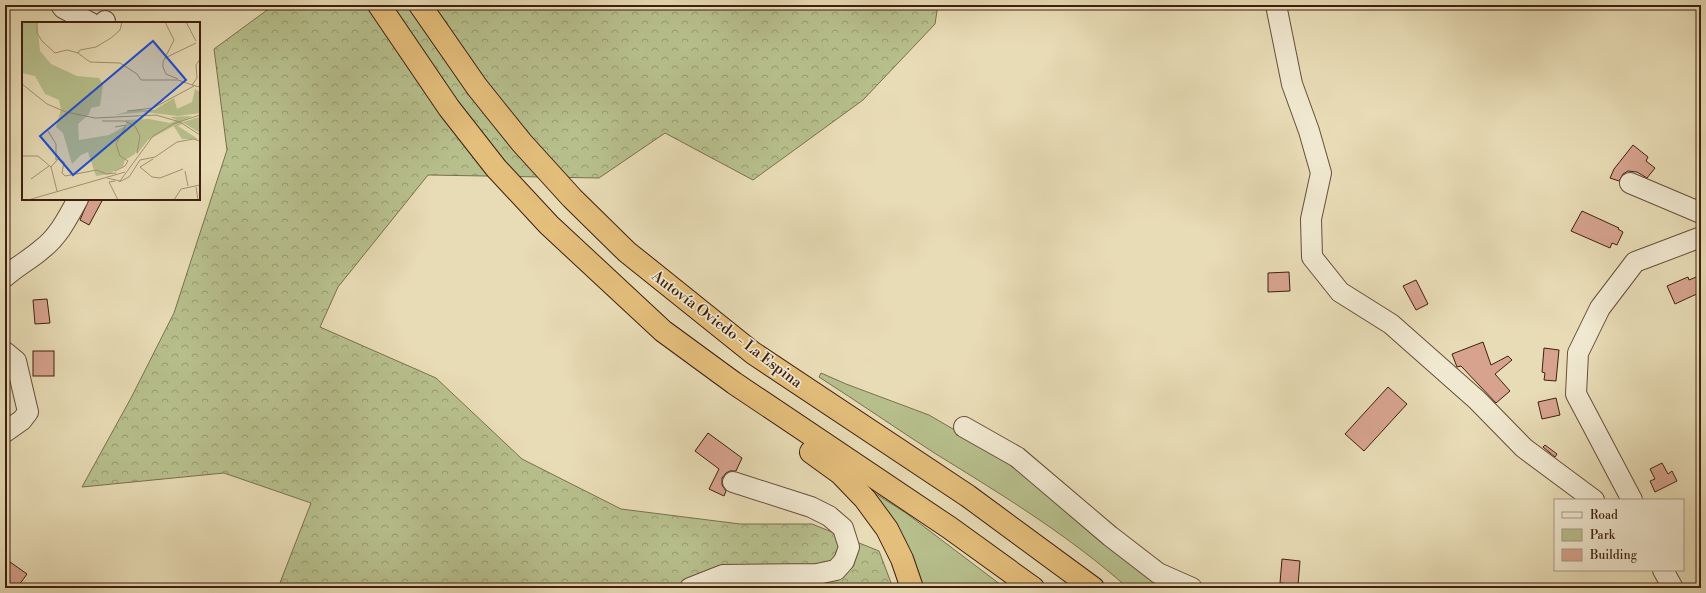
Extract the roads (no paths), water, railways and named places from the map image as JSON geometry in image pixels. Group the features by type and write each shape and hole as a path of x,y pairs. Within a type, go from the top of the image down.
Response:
{"highway":[{"path":"379,5 449,108 496,168 549,225 663,331 704,372 840,473 865,500 887,529 902,559 912,588"},
{"name":"Autovía Oviedo - La Espina","path":"420,5 477,87 522,143 572,198 628,252 753,353 968,496 1093,588"},
{"path":"663,331 734,383 950,528 1033,588"},
{"path":"968,496 1023,526 1104,588"}],"street":[{"path":"61,5 63,8 100,22"},
{"path":"1276,5 1292,84 1309,131 1321,173 1311,219 1312,257 1340,292 1391,324 1476,400 1524,448 1593,499"},
{"path":"1630,184 1701,213"},
{"path":"5,277 42,250 55,237 77,200"},
{"path":"1631,499 1576,394 1578,353 1600,308 1635,262 1696,242"},
{"path":"5,352 16,361 28,412 22,420 5,432"},
{"path":"964,427 1017,457 1110,536 1158,573 1192,588"},
{"path":"690,588 723,575 817,574 836,570 844,561 849,547 843,528 829,516 811,507 733,482"},
{"path":"1664,571 1673,588"}]}
